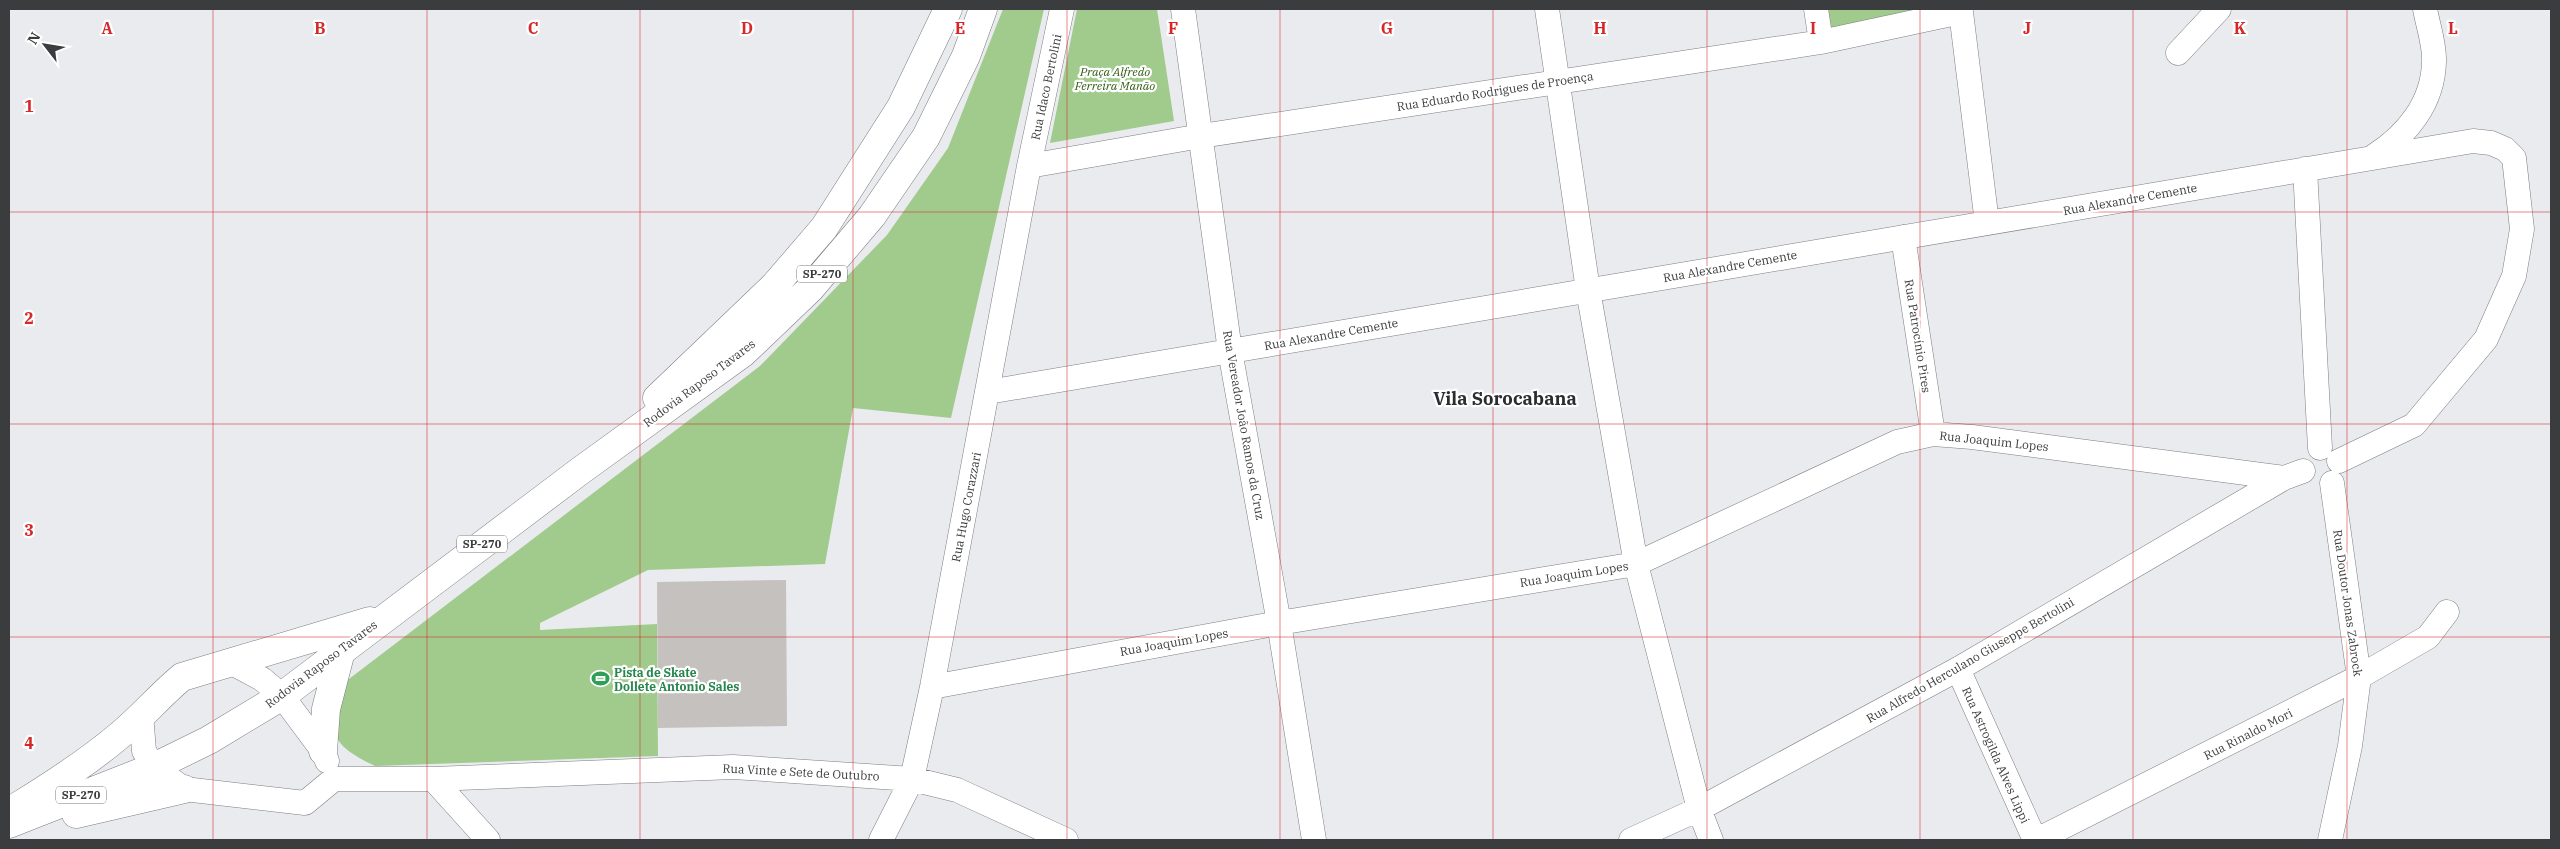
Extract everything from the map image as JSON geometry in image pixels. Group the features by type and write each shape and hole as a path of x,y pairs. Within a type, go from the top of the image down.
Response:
{"highway":[{"name":"Rodovia Raposo Tavares","path":"580,471 775,285 824,228 901,107 948,9"},
{"name":"Rodovia Raposo Tavares","path":"9,824 154,767 208,740 282,696 384,617 580,471 743,353 810,290 872,216 926,137 966,56 984,9"},
{"path":"9,812 70,774 121,734 182,677 384,617"},
{"path":"323,751 326,709 341,651"},
{"path":"9,831 125,800 184,789"}],"street":[{"name":"Rua Idaco Bertolini","path":"1029,166 1062,9"},
{"name":"Rua Vereador João Ramos da Cruz","path":"1183,9 1230,351 1279,623 1314,840"},
{"path":"1547,9 1588,290 1636,564 1699,809 1711,840"},
{"path":"1816,9 1820,42"},
{"path":"2178,53 2219,9"},
{"path":"2370,158 2394,143 2415,119 2430,90 2434,61 2425,9"},
{"name":"Rua Eduardo Rodrigues de Proença","path":"1029,166 1201,136 1820,42 1961,12 1987,223"},
{"name":"Rua Alexandre Cemente","path":"988,392 2473,140 2492,143 2505,148 2514,158 2522,229 2514,276 2486,339 2414,425 2340,461"},
{"name":"Rua Hugo Corazzari","path":"880,840 912,780 932,687 1029,166"},
{"path":"2305,169 2320,448"},
{"name":"Rua Patrocínio Pires","path":"1903,237 1933,434"},
{"name":"Rua Joaquim Lopes","path":"932,687 1279,623 1636,564 1897,442 1933,434 2293,474"},
{"path":"2320,448 2332,451 2340,461 2340,474 2332,483 2320,486 2314,484 2305,476 2293,474 2305,458 2314,450 2320,448"},
{"name":"Rua Alfredo Herculano Giuseppe Bertolini","path":"1631,840 1699,809 1958,670 2293,474"},
{"name":"Rua Doutor Jonas Zabrock","path":"2330,840 2350,746 2359,677 2332,483"},
{"name":"Rua Rinaldo Mori","path":"2036,840 2359,677 2428,637 2446,612"},
{"path":"141,714 144,751 154,767 184,789 305,803 334,779 323,751 282,696 262,679 230,662"},
{"name":"Rua Astrogilda Alves Lippi","path":"1958,670 2036,840"},
{"name":"Rua Vinte e Sete de Outubro","path":"334,779 433,779 733,767 912,780 957,790 1066,840"},
{"path":"433,779 488,840"}],"green space":[{"path":"1003,9 1044,9 951,418 853,408 825,564 648,570 540,623 540,630 657,624 658,756 375,766 342,745 337,739 334,724 345,682 760,366 887,235 948,148"},
{"name":"Praça Alfredo Ferreira Manão","path":"1077,9 1157,9 1174,121 1050,143"},
{"path":"1820,9 1937,9 1823,33"}],"building":[{"path":"786,580 787,726 658,728 657,582"}],"place":[{"name":"Pista de Skate Dollete Antonio Sales","path":"600,679"}],"district":[{"name":"Vila Sorocabana","path":"1505,398"}]}
